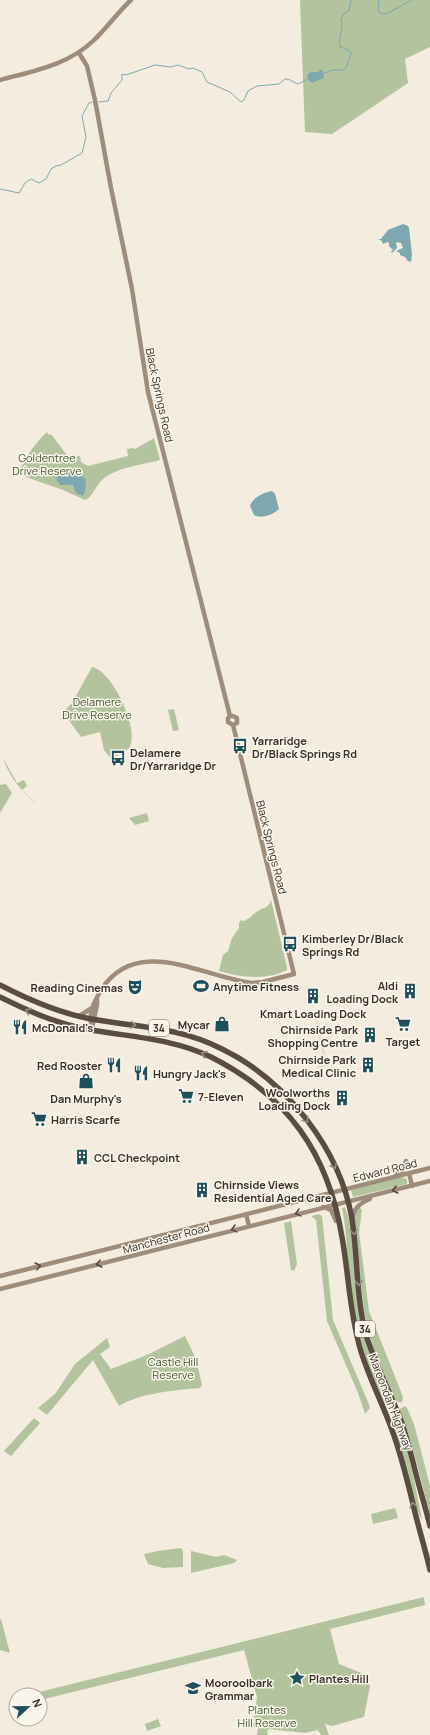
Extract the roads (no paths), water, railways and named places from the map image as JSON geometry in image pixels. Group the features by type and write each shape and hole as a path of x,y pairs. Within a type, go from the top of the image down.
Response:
{"highway":[{"name":"Maroondah Highway","path":"0,985 42,1005 79,1016 183,1033 221,1048 244,1061 270,1081 305,1117 328,1154 348,1202 352,1219 360,1304 366,1334 376,1363 403,1426 429,1523"},
{"name":"Maroondah Highway","path":"0,997 48,1019 92,1030 162,1041 186,1047 209,1056 246,1077 271,1096 293,1120 314,1152 336,1204 343,1240 349,1299 355,1332 366,1366 395,1436 430,1570"},
{"path":"418,1523 429,1523"}],"main road":[{"path":"0,80 50,66 79,53 104,30 131,0"},
{"name":"Black Springs Road","path":"79,53 87,66 95,100 111,188 132,289 148,392 230,716 228,718 228,722 233,725 294,974 263,982 252,983 165,962 144,962 126,968 115,975 106,984 97,999"},
{"path":"92,1030 92,1008 97,999"},
{"path":"92,1019 97,1005 97,999"},
{"path":"79,1016 92,1008"},
{"path":"371,1182 401,1172 406,1162"},
{"name":"Edward Road","path":"332,1192 430,1168"},
{"path":"409,1173 412,1186"},
{"name":"Edward Road","path":"336,1204 430,1181"},
{"name":"Manchester Road","path":"0,1276 332,1192"},
{"path":"352,1219 357,1206 378,1194"},
{"name":"Manchester Road","path":"0,1289 336,1204"},
{"path":"323,1207 331,1210 343,1240"},
{"path":"246,1214 249,1226"}],"water":[{"path":"322,69 324,78 312,83 307,79 308,74 311,72 318,72"},
{"path":"403,224 409,228 412,255 411,262 396,251 403,248 401,243 396,242 397,248 392,253 391,252 393,250 389,246 389,243 387,242 383,244 381,240 377,240 381,239 388,230"},
{"path":"64,469 86,479 83,496 76,493 73,485 60,485 57,481 56,475 59,471"},
{"path":"272,491 275,494 279,509 267,516 260,517 254,515 250,506 253,500 262,494"}],"waterway":[{"path":"322,74 332,70 344,70 347,66 351,53 349,50 340,47 342,26 341,19 345,13 349,11 351,0"},
{"path":"379,0 378,11 382,14 388,13 412,0"},
{"path":"99,102 108,101 111,93 122,80 122,74 126,75 155,65 171,67 178,65 189,69 193,68 202,72 207,82 230,92 241,102 244,100 248,91 257,86 279,84 285,79 298,84 306,80"},
{"path":"0,189 19,193 25,183 31,179 39,183 46,179 51,169 82,153 86,137 82,116 89,103 92,102"}],"place":[{"name":"Yarraridge Dr/Black Springs Rd","path":"240,746"},
{"name":"Delamere Dr/Yarraridge Dr","path":"118,758"},
{"name":"Kimberley Dr/Black Springs Rd","path":"290,944"},
{"name":"Anytime Fitness","path":"201,986"},
{"name":"Reading Cinemas","path":"135,987"},
{"name":"Aldi Loading Dock","path":"410,991"},
{"name":"Kmart Loading Dock","path":"313,996"},
{"name":"Mycar","path":"222,1024"},
{"name":"Target","path":"403,1024"},
{"name":"McDonald's","path":"20,1027"},
{"name":"Chirnside Park Shopping Centre","path":"370,1035"},
{"name":"Red Rooster","path":"114,1065"},
{"name":"Chirnside Park Medical Clinic","path":"368,1065"},
{"name":"Hungry Jack's","path":"141,1073"},
{"name":"Dan Murphy's","path":"86,1081"},
{"name":"7-Eleven","path":"186,1096"},
{"name":"Woolworths Loading Dock","path":"342,1098"},
{"name":"Harris Scarfe","path":"39,1119"},
{"name":"CCL Checkpoint","path":"82,1157"},
{"name":"Chirnside Views Residential Aged Care","path":"202,1190"},
{"name":"Plantes Hill","path":"297,1678"},
{"name":"Mooroolbark Grammar","path":"193,1688"}],"park label":[{"name":"Goldentree Drive Reserve","path":"47,463"},
{"name":"Delamere Drive Reserve","path":"97,707"},
{"name":"Castle Hill Reserve","path":"173,1367"},
{"name":"Plantes Hill Reserve","path":"267,1715"}]}
